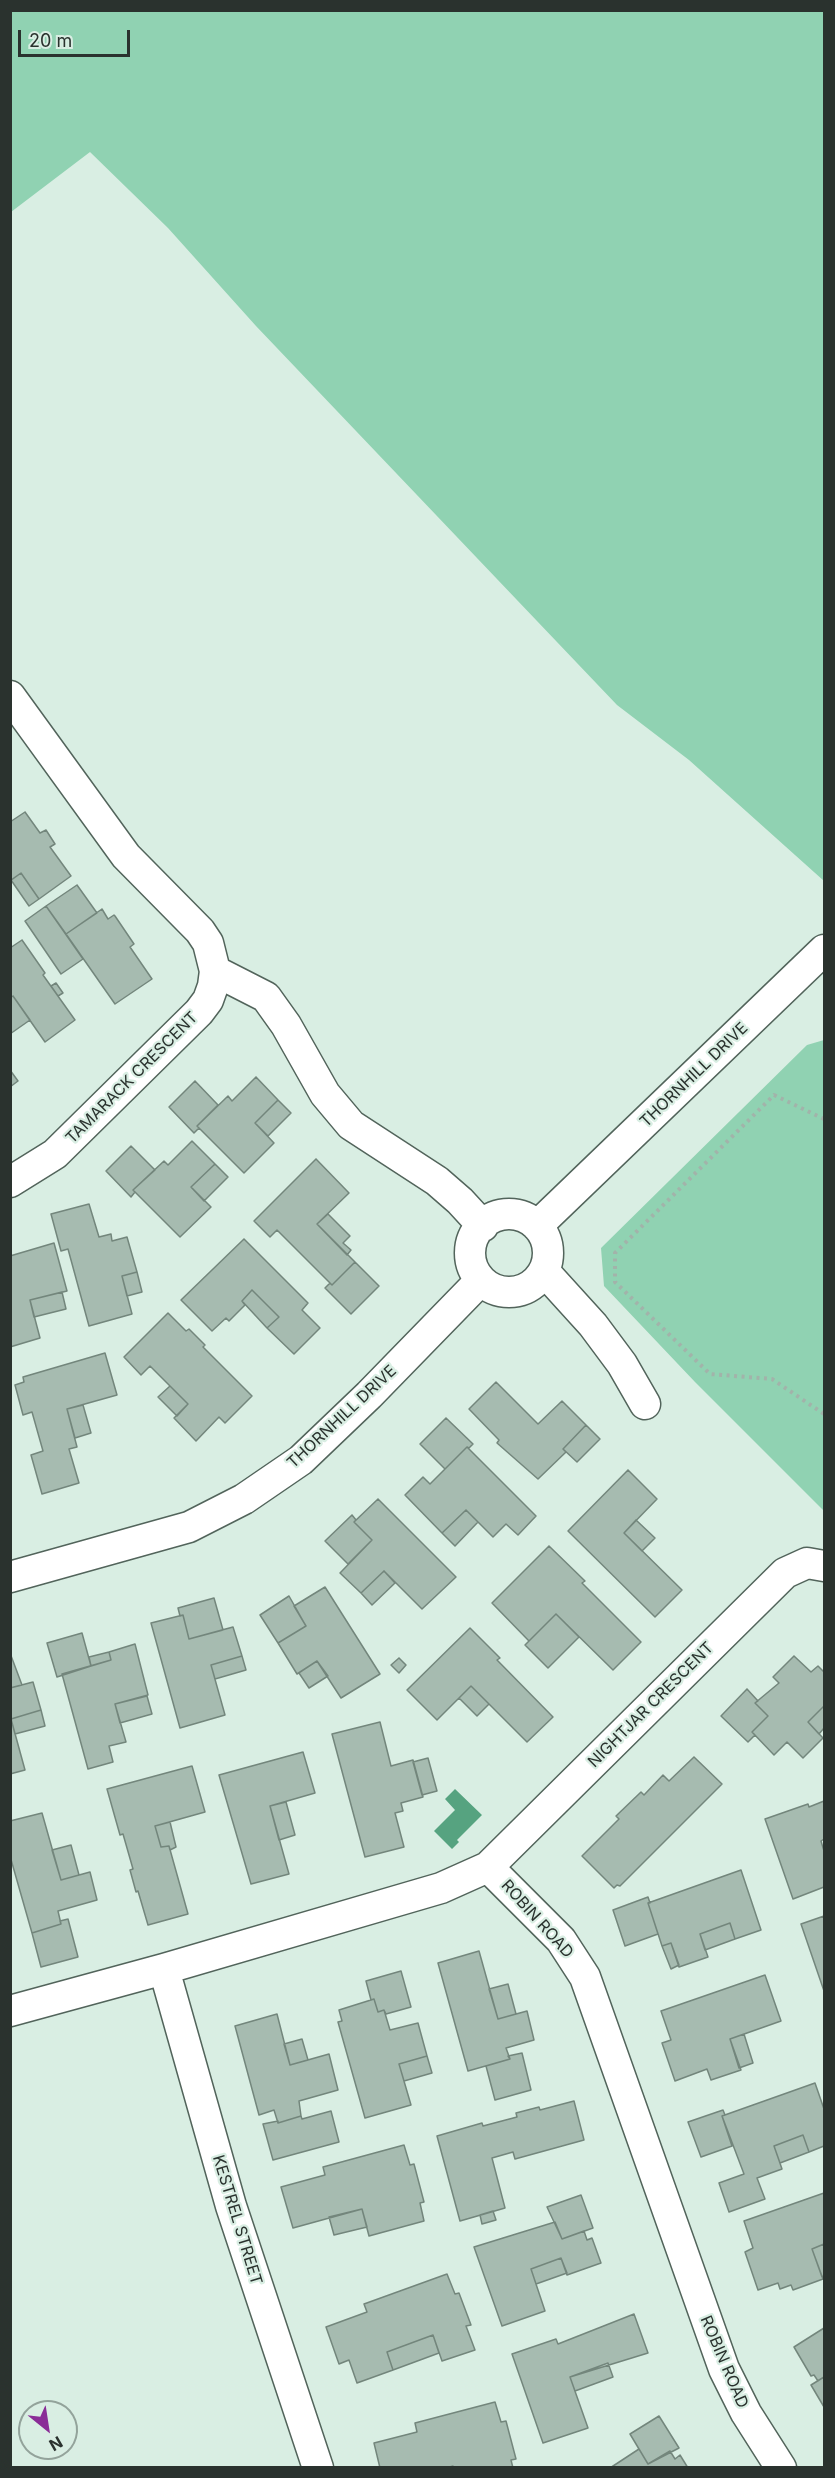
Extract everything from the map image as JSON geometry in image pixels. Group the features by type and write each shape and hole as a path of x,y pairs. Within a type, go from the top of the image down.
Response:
{"street":[{"name":"TAMARACK CRESCENT","path":"10,696 126,856 200,932 208,943 215,971 208,1000 199,1012 56,1154 10,1182"},
{"name":"THORNHILL DRIVE","path":"537,1226 825,950"},
{"path":"215,971 266,997 286,1025 325,1094 351,1125 437,1181 483,1226"},
{"path":"513,1214 527,1217 537,1226 545,1235 548,1259 544,1271 536,1281 514,1291 502,1291 490,1287 481,1280 470,1255 472,1242 483,1226 500,1215 513,1214"},
{"path":"544,1271 605,1340 645,1404"},
{"name":"THORNHILL DRIVE","path":"10,1577 189,1527 244,1499 301,1460 369,1395 481,1280"},
{"name":"NIGHTJAR CRESCENT","path":"488,1867 785,1573 807,1563 825,1566"},
{"name":"ROBIN ROAD","path":"10,2011 164,1969 441,1888 488,1867 561,1940 585,1977 724,2369 746,2413 781,2468"},
{"name":"KESTREL STREET","path":"164,1969 231,2206 318,2468"}],"path":[{"path":"825,1119 774,1095 615,1253 615,1282 710,1374 772,1379 825,1414"}],"shaded area":[{"path":"11,10 824,11 824,881 689,760 617,705 256,326 168,228 90,152 11,212"},
{"path":"824,1040 824,1511 695,1382 604,1286 601,1248 807,1045"},
{"path":"455,1789 482,1815 457,1840 459,1842 452,1849 434,1831 455,1810 445,1799"}],"building":[{"path":"25,812 40,833 46,830 55,844 50,847 71,876 39,899 21,873 10,881 10,822"},
{"path":"21,873 39,899 29,906 11,880"},
{"path":"77,885 97,913 66,934 46,906"},
{"path":"46,906 83,959 61,974 25,921"},
{"path":"102,909 108,919 115,916 134,944 130,947 152,979 115,1004 66,934"},
{"path":"22,940 45,973 43,975 75,1020 45,1042 13,996 10,998 10,948"},
{"path":"56,983 63,993 58,996 51,986"},
{"path":"13,996 30,1020 10,1034 10,998"},
{"path":"10,1070 18,1081 10,1087"},
{"path":"256,1077 278,1100 255,1123 274,1143 244,1173 197,1126 228,1096 232,1101"},
{"path":"195,1081 218,1105 197,1126 199,1128 194,1133 169,1107"},
{"path":"278,1100 291,1113 268,1136 255,1123"},
{"path":"192,1141 215,1164 191,1187 211,1207 180,1237 133,1190 164,1161 168,1165"},
{"path":"131,1146 155,1170 133,1190 135,1192 131,1197 106,1171"},
{"path":"316,1159 349,1193 317,1224 355,1262 332,1285 277,1230 270,1237 254,1221"},
{"path":"215,1164 228,1177 204,1201 191,1187"},
{"path":"89,1204 99,1237 111,1234 112,1241 127,1237 137,1272 122,1276 132,1314 89,1326 68,1249 61,1251 51,1214"},
{"path":"328,1214 350,1236 343,1243 351,1250 347,1255 317,1224"},
{"path":"244,1239 308,1303 302,1310 320,1328 294,1354 267,1328 279,1317 252,1290 242,1301 245,1305 229,1321 226,1318 212,1331 181,1300"},
{"path":"54,1243 67,1291 30,1300 40,1338 10,1347 10,1256"},
{"path":"355,1262 379,1286 351,1314 325,1288 330,1283 332,1285"},
{"path":"137,1272 142,1292 127,1296 122,1276"},
{"path":"252,1290 279,1317 267,1328 242,1301"},
{"path":"62,1292 66,1309 34,1317 30,1300"},
{"path":"168,1313 186,1331 189,1329 205,1345 203,1347 252,1396 225,1423 219,1417 196,1441 174,1418 188,1404 150,1366 141,1375 124,1357"},
{"path":"105,1353 117,1395 67,1409 77,1447 69,1449 79,1483 42,1494 31,1455 43,1451 32,1412 23,1415 15,1385 24,1382 23,1377"},
{"path":"496,1382 538,1424 562,1401 586,1425 563,1449 566,1452 538,1479 497,1443 499,1440 469,1409"},
{"path":"170,1386 188,1404 177,1416 158,1397"},
{"path":"83,1405 91,1433 75,1438 67,1409"},
{"path":"446,1418 473,1444 445,1469 420,1444"},
{"path":"586,1425 600,1439 577,1462 563,1449"},
{"path":"467,1447 536,1516 518,1535 506,1524 493,1537 466,1510 442,1533 405,1495 423,1477 430,1484"},
{"path":"628,1470 657,1499 624,1533 682,1590 655,1617 568,1531"},
{"path":"378,1499 456,1577 422,1609 384,1571 361,1593 340,1573 372,1540 354,1522"},
{"path":"466,1510 478,1522 455,1546 442,1533"},
{"path":"352,1515 356,1520 354,1522 372,1540 348,1564 325,1541"},
{"path":"636,1520 655,1538 642,1551 624,1533"},
{"path":"549,1546 641,1642 613,1670 556,1614 529,1641 492,1603"},
{"path":"384,1571 395,1583 372,1605 361,1593"},
{"path":"325,1587 380,1674 341,1698 317,1661 297,1674 278,1643 306,1626 294,1606"},
{"path":"289,1596 306,1626 278,1643 260,1615"},
{"path":"214,1598 223,1630 189,1639 183,1615 180,1616 178,1608"},
{"path":"556,1614 579,1637 548,1668 525,1645"},
{"path":"183,1615 189,1639 233,1627 242,1656 211,1665 225,1715 180,1728 151,1623"},
{"path":"470,1628 500,1658 497,1660 553,1717 527,1742 471,1686 437,1720 407,1690"},
{"path":"82,1633 91,1666 57,1677 47,1643"},
{"path":"135,1644 148,1695 115,1704 126,1742 109,1746 113,1762 88,1769 62,1674 111,1660 109,1652"},
{"path":"109,1652 111,1660 91,1666 89,1657"},
{"path":"10,1653 22,1685 10,1688"},
{"path":"242,1656 246,1670 215,1679 211,1665"},
{"path":"794,1656 811,1672 818,1666 824,1672 824,1706 808,1722 823,1738 803,1758 787,1742 774,1755 752,1732 768,1716 755,1703 779,1683 773,1677"},
{"path":"399,1658 406,1665 399,1673 391,1665"},
{"path":"317,1661 328,1676 309,1688 299,1673"},
{"path":"33,1682 41,1710 11,1719 25,1770 10,1774 10,1688"},
{"path":"471,1686 489,1704 477,1716 459,1698"},
{"path":"747,1689 758,1701 755,1703 768,1716 752,1732 755,1735 748,1742 721,1716"},
{"path":"147,1696 152,1714 120,1723 115,1704"},
{"path":"824,1706 824,1728 819,1734 808,1722"},
{"path":"41,1710 45,1726 15,1734 11,1719"},
{"path":"380,1722 391,1766 413,1760 423,1797 401,1803 403,1811 395,1813 404,1847 365,1857 332,1734"},
{"path":"303,1752 315,1793 270,1806 289,1874 251,1884 219,1775"},
{"path":"694,1757 722,1784 620,1886 617,1885 614,1888 582,1856 619,1819 616,1816 641,1792 644,1795 663,1775 669,1781"},
{"path":"428,1758 437,1791 422,1795 413,1762"},
{"path":"192,1766 205,1812 155,1826 161,1847 169,1846 188,1914 148,1925 138,1891 136,1892 130,1870 133,1869 123,1834 120,1835 107,1789"},
{"path":"824,1801 824,1839 821,1841 824,1851 824,1887 793,1899 765,1819"},
{"path":"286,1802 295,1835 279,1840 270,1806"},
{"path":"42,1813 61,1880 90,1872 97,1900 58,1911 61,1924 32,1933 10,1856 10,1821"},
{"path":"170,1822 176,1847 170,1850 169,1846 161,1847 155,1826"},
{"path":"71,1845 79,1875 61,1880 52,1850"},
{"path":"741,1870 761,1930 735,1939 730,1923 700,1934 708,1957 679,1967 671,1943 662,1946 648,1903"},
{"path":"648,1897 658,1934 625,1946 613,1910"},
{"path":"824,1916 824,1991 801,1924"},
{"path":"68,1919 78,1957 41,1967 32,1933 61,1924 60,1921"},
{"path":"730,1923 735,1939 705,1950 700,1934"},
{"path":"671,1943 679,1965 671,1969 662,1946"},
{"path":"479,1951 498,2019 527,2011 534,2040 506,2048 510,2059 468,2071 438,1963"},
{"path":"401,1971 411,2007 386,2014 384,2010 378,2012 374,1999 371,2000 366,1981"},
{"path":"765,1975 781,2021 730,2039 741,2070 711,2080 707,2069 675,2081 662,2043 671,2040 661,2011"},
{"path":"508,1984 516,2014 498,2019 489,1989"},
{"path":"374,1999 378,2012 384,2010 390,2030 418,2023 427,2056 399,2064 411,2105 365,2118 338,2022 342,2021 339,2010"},
{"path":"277,2014 290,2065 329,2054 338,2090 299,2101 301,2116 278,2123 274,2110 259,2115 235,2026"},
{"path":"744,2034 753,2063 739,2068 730,2039"},
{"path":"302,2039 308,2060 290,2065 284,2044"},
{"path":"522,2053 531,2090 495,2100 486,2066 510,2059 508,2056"},
{"path":"427,2056 432,2073 404,2081 399,2064"},
{"path":"815,2083 824,2109 824,2146 809,2152 803,2135 774,2146 782,2169 757,2178 765,2199 729,2212 719,2183 744,2174 722,2116"},
{"path":"574,2101 584,2140 515,2159 513,2152 492,2158 505,2208 460,2221 437,2136 482,2123 483,2126 517,2117 516,2113 539,2107 540,2110"},
{"path":"723,2110 725,2115 722,2116 732,2146 701,2157 688,2122"},
{"path":"331,2111 339,2142 273,2160 263,2124 278,2121 278,2123 301,2116 302,2119"},
{"path":"803,2135 809,2152 780,2163 774,2146"},
{"path":"404,2145 410,2165 414,2164 424,2202 420,2203 424,2221 369,2236 362,2209 293,2228 281,2187 325,2175 323,2167"},
{"path":"824,2193 824,2244 812,2249 823,2279 793,2290 791,2285 780,2289 778,2283 758,2290 745,2252 753,2248 744,2221"},
{"path":"581,2195 593,2228 562,2239 547,2207"},
{"path":"362,2209 367,2227 334,2235 329,2217"},
{"path":"493,2211 496,2220 482,2224 480,2215"},
{"path":"555,2222 562,2239 584,2231 587,2240 592,2238 601,2263 567,2275 561,2258 531,2269 545,2311 502,2326 474,2247"},
{"path":"824,2244 824,2276 822,2277 812,2249"},
{"path":"561,2258 567,2273 536,2284 531,2269"},
{"path":"447,2274 455,2294 459,2293 471,2325 466,2326 475,2350 442,2361 433,2335 387,2352 393,2370 357,2383 349,2360 339,2364 326,2327 367,2312 364,2304"},
{"path":"634,2314 648,2353 570,2377 588,2428 543,2443 512,2354 556,2339 558,2344"},
{"path":"824,2328 824,2377 818,2381 814,2375 811,2376 794,2347"},
{"path":"433,2335 439,2353 393,2370 387,2352"},
{"path":"608,2363 613,2377 575,2391 570,2377"},
{"path":"824,2377 824,2407 811,2385"},
{"path":"495,2402 501,2422 506,2421 516,2459 511,2460 513,2468 454,2468 453,2466 446,2468 380,2468 374,2443 417,2432 415,2423"},
{"path":"659,2416 679,2448 648,2464 630,2434"},
{"path":"639,2449 648,2464 670,2451 675,2459 680,2455 688,2468 610,2468"}]}
